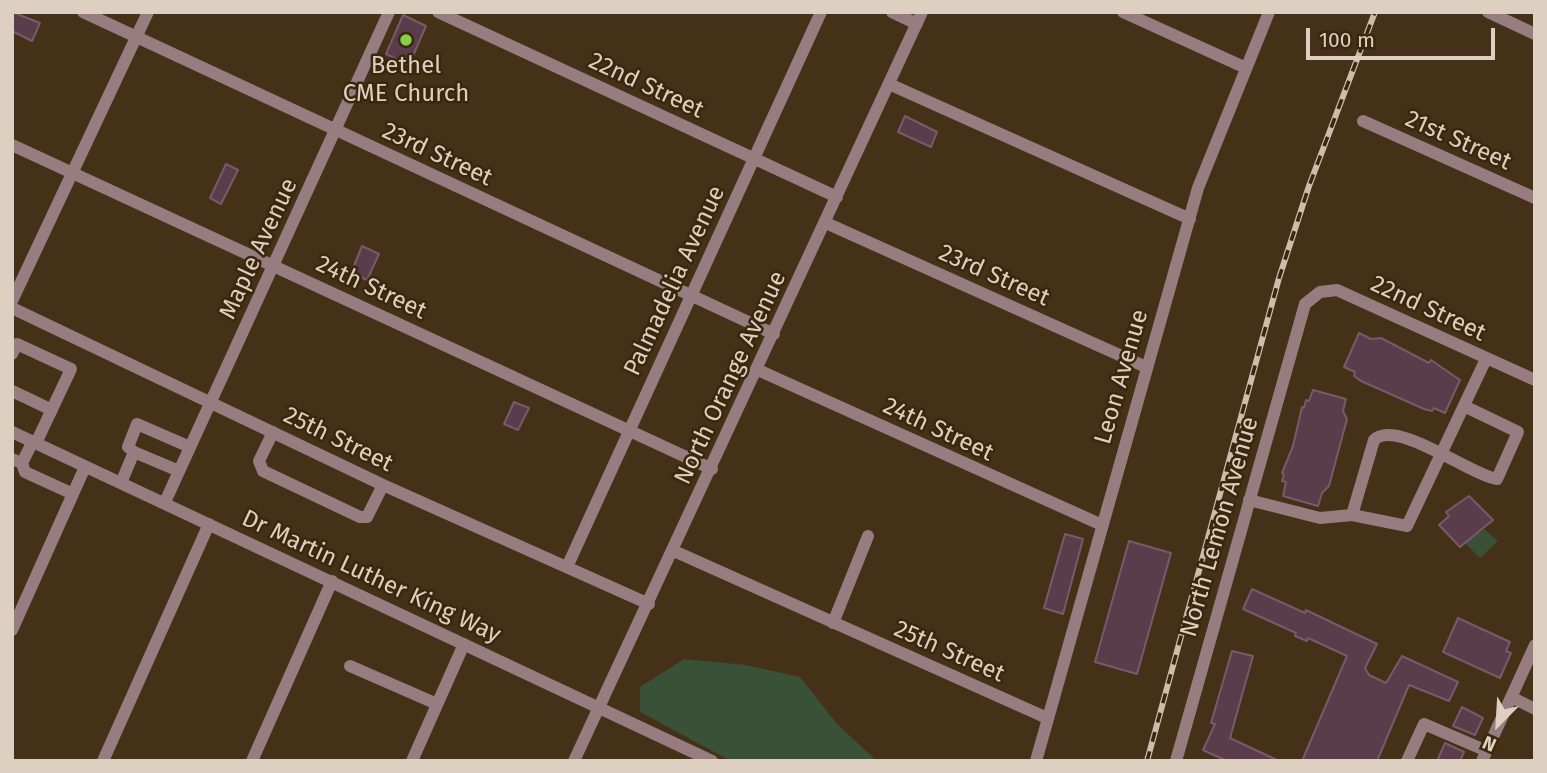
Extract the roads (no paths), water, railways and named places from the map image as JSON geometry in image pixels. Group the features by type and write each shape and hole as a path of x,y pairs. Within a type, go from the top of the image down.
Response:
{"street":[{"name":"23rd Street","path":"83,12 774,334"},
{"path":"12,301 148,12"},
{"name":"Maple Avenue","path":"165,502 389,12"},
{"name":"22nd Street","path":"438,12 837,197"},
{"name":"Palmadelia Avenue","path":"566,567 821,12"},
{"path":"892,12 920,18"},
{"path":"1123,12 1246,68"},
{"name":"Leon Avenue","path":"1036,761 1146,367 1208,159 1269,12"},
{"path":"1488,12 1535,34"},
{"name":"North Orange Avenue","path":"575,761 920,18"},
{"path":"889,84 1190,219"},
{"name":"21st Street","path":"1363,121 1535,198"},
{"name":"24th Street","path":"12,145 712,470"},
{"name":"23rd Street","path":"826,223 1146,367"},
{"name":"22nd Street","path":"1305,304 1320,292 1337,290 1535,380"},
{"name":"North Lemon Avenue","path":"1177,761 1305,304"},
{"name":"25th Street","path":"12,308 383,485 649,604"},
{"path":"12,354 17,344 71,369 34,442 17,461 25,472 73,494"},
{"path":"1249,500 1320,518 1352,515 1407,526 1421,502 1486,359"},
{"name":"24th Street","path":"758,370 1102,525"},
{"path":"12,391 52,410"},
{"path":"1352,515 1376,437 1397,434 1497,478 1518,434 1516,430 1464,406"},
{"path":"179,471 134,452 128,447 128,443 137,424 190,447"},
{"name":"Dr Martin Luther King Way","path":"12,432 712,761"},
{"path":"273,432 260,466 275,477 360,517 367,517 372,512 383,485"},
{"path":"121,483 134,452"},
{"path":"12,630 85,467"},
{"path":"103,761 209,524"},
{"path":"833,623 868,536"},
{"name":"25th Street","path":"674,551 1048,718"},
{"path":"252,761 332,581"},
{"path":"412,761 464,644"},
{"path":"1407,761 1424,724 1485,756 1535,645"},
{"path":"350,666 437,704"},
{"path":"1511,697 1535,709"}],"railway":[{"path":"1147,761 1279,278 1309,186 1375,12"}],"place":[{"name":"Bethel CME Church","path":"406,40"}]}
